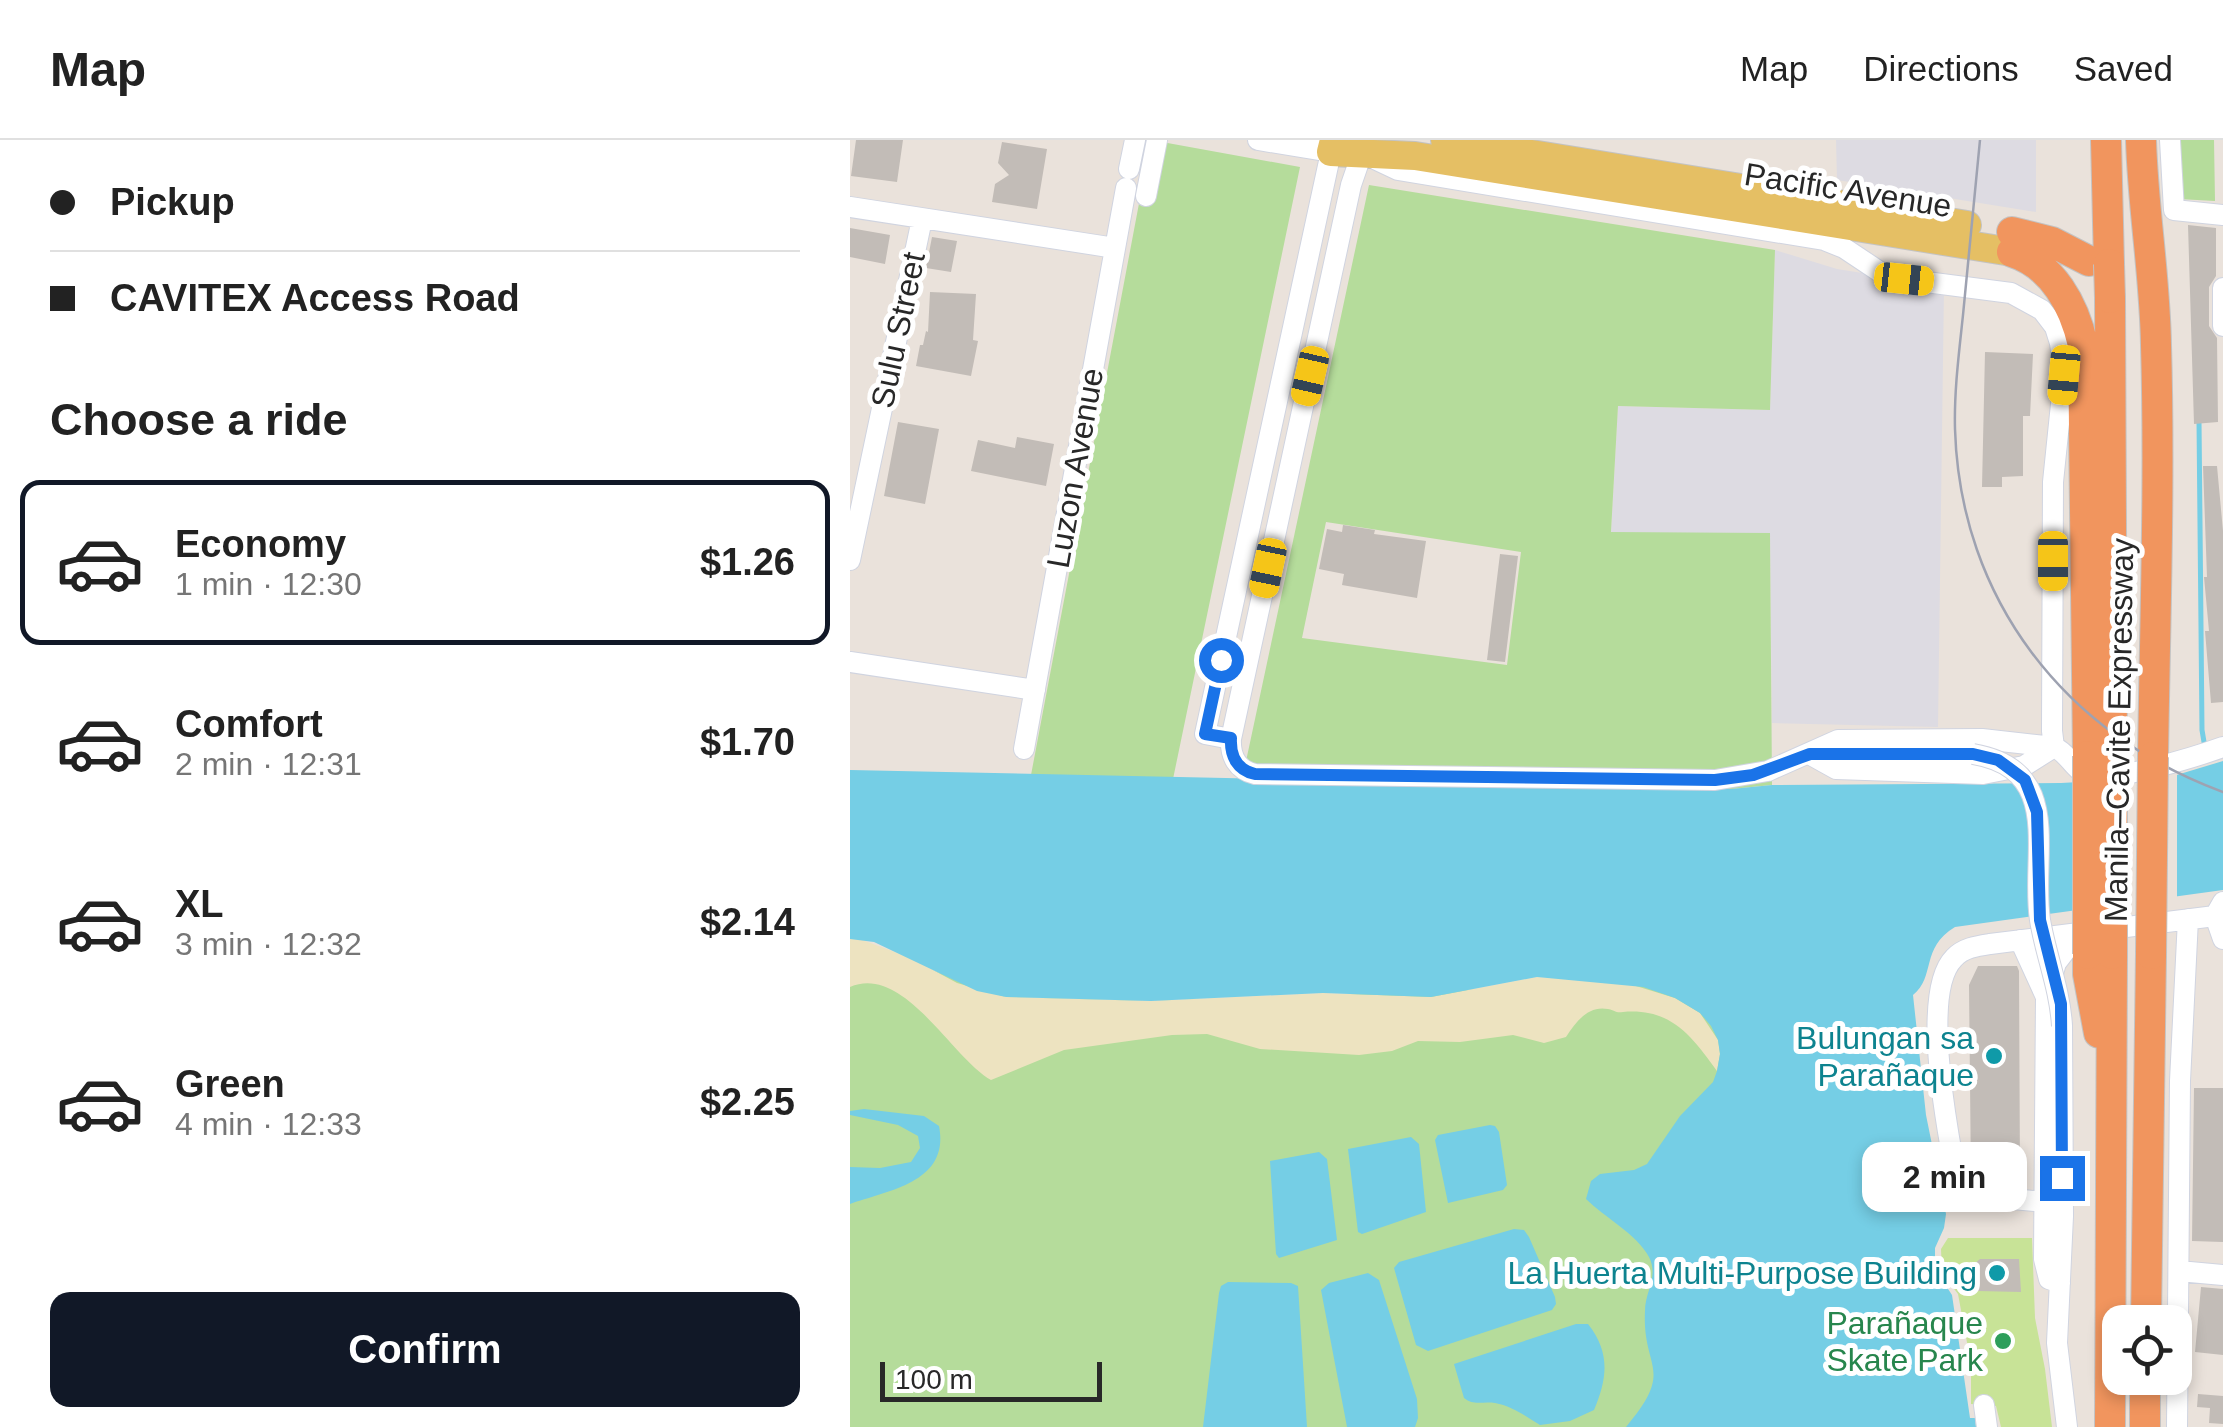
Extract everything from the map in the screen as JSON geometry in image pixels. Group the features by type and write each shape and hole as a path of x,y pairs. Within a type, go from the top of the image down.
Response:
{"highway":[{"name":"Manila–Cavite Expressway","path":"2106,140 2099,262 2119,302 2093,947 2112,1100 2110,1427"},
{"name":"Manila–Cavite Expressway","path":"2141,140 2156,343 2158,514 2146,1305"},
{"path":"2012,242 2052,242 2099,262"},
{"path":"2012,242 2058,286 2072,310 2083,346 2100,756"},
{"path":"2119,302 2137,329 2143,575 2153,757"},
{"path":"2145,1395 2145,1427"}],"main road":[{"name":"Pacific Avenue","path":"1445,140 2012,242"},
{"name":"Pacific Avenue","path":"1332,146 1365,147 2012,242"}],"street":[{"name":"Luzon Avenue","path":"1024,749 1116,248 1134,184 1135,140"},
{"path":"1134,184 1156,140"},
{"name":"Pacific Avenue","path":"1258,140 1332,146"},
{"path":"2170,140 2174,210 2223,215"},
{"path":"1231,738 1205,734 1332,146"},
{"path":"2054,747 2054,482 2063,359 2055,328 2042,310 2011,293 1904,279 1880,272 1824,240 1398,170 1365,147 1351,185 1231,738 1234,759 1249,773 1715,780 1753,775 1838,740 1982,739 2054,747 2065,752 2080,771 2095,777 2223,747"},
{"path":"850,207 1116,248"},
{"name":"Sulu Street","path":"850,560 922,218"},
{"path":"2223,288 2223,326"},
{"path":"850,662 1035,690"},
{"path":"1810,754 1836,769 1983,774 2024,766 2054,747"},
{"path":"1810,754 1973,754 2008,766 2025,780 2035,801 2039,908 2059,992 2062,1026 2057,1343 2067,1426 2082,1427"},
{"path":"2060,1274 2050,1279 2044,1266 2044,1202 2046,997 2062,952 2093,947 2219,909 2223,939"},
{"path":"2177,1427 2180,1080 2188,920"},
{"path":"2044,1202 1968,1194 1958,1187 1938,1050 1938,1006 1952,959 1975,947 2020,940 2093,947"},
{"path":"2020,940 2046,997"},
{"path":"2180,1271 2223,1274"},
{"path":"1984,1404 1987,1427"}],"shaded area":[{"path":"1836,140 2036,140 2036,212 1837,180"},
{"path":"1775,250 1837,269 1944,286 1938,727 1772,723 1770,534 1611,533 1618,406 1770,410"}],"green space":[{"path":"1151,140 1300,167 1173,779 1031,775"},
{"path":"2177,140 2214,140 2215,201 2179,199"},
{"path":"1369,185 1775,250 1770,410 1618,406 1611,532 1770,533 1772,785 1731,789 1242,780","holes":["1326,522 1521,552 1507,665 1302,638"]},
{"path":"850,940 1006,997 1151,1001 1722,981 1835,1427 850,1427"},
{"name":"Parañaque Skate Park","path":"1948,1238 2032,1238 2035,1318 2052,1427 2001,1427 1996,1406 1971,1404 1971,1364 1958,1294 1942,1273 1941,1249"}],"sand":[{"path":"857,938 911,958 957,983 1006,997 1151,1001 1323,993 1431,997 1537,977 1623,982 1675,998 1700,1013 1718,1040 1720,1054 1717,1071 1688,1035 1667,1019 1601,1008 1583,1016 1566,1037 1544,1043 1513,1035 1460,1042 1418,1041 1392,1051 1359,1055 1260,1049 1207,1034 1172,1035 1064,1050 991,1080 908,1000 870,983 850,987 850,939"}],"water":[{"path":"2223,761 2223,890 1955,927 1937,944 1924,980 1913,995 1926,1115 1946,1214 1935,1248 1935,1269 1952,1295 1970,1418 1975,1418 1976,1427 1626,1427 1650,1392 1653,1380 1645,1331 1652,1264 1637,1241 1586,1199 1591,1181 1600,1174 1634,1170 1647,1164 1680,1116 1713,1082 1720,1054 1718,1040 1700,1013 1675,998 1643,987 1537,977 1431,997 1323,993 1151,1001 1006,997 977,991 874,942 850,939 850,770 1731,789 1772,785 2061,783 2170,777"},
{"path":"850,1111 924,1116 939,1126 940,1145 935,1160 914,1181 850,1204 850,1167 880,1168 911,1162 920,1148 918,1136 898,1125 850,1115"},
{"path":"1490,1125 1499,1132 1507,1185 1503,1190 1448,1203 1435,1140 1438,1135"},
{"path":"1411,1137 1419,1144 1426,1212 1362,1234 1358,1232 1348,1149"},
{"path":"1319,1152 1327,1159 1337,1240 1279,1258 1270,1161"},
{"path":"1514,1229 1524,1230 1529,1237 1555,1297 1552,1310 1428,1351 1416,1345 1394,1268 1399,1262"},
{"path":"1368,1273 1379,1280 1417,1399 1415,1427 1347,1427 1321,1290 1329,1283"},
{"path":"1228,1282 1298,1286 1307,1427 1203,1427 1219,1293"},
{"path":"1576,1324 1588,1324 1603,1356 1604,1377 1594,1410 1570,1421 1540,1425 1507,1406 1464,1398 1454,1364"}],"pier":[{"path":"2177,769 2177,903 2081,916 2081,777"}],"building":[{"path":"856,140 903,140 897,182 851,176"},
{"path":"1002,142 1047,149 1037,209 992,202 995,184 1009,175 998,163"},
{"path":"2188,225 2216,228 2216,276 2209,287 2209,326 2217,338 2218,422 2194,424"},
{"path":"850,228 890,235 885,264 850,257"},
{"path":"932,237 957,241 951,272 926,268"},
{"path":"930,292 976,294 973,340 978,341 971,376 916,366 920,345 928,332"},
{"path":"1985,352 2033,354 2030,416 2023,416 2023,476 2002,477 2002,487 1982,487"},
{"path":"898,422 939,429 925,504 884,496"},
{"path":"1017,437 1054,444 1046,486 971,471 978,440 1015,448"},
{"path":"2203,466 2217,466 2223,531 2223,702 2211,703 2205,631 2209,631 2204,577"},
{"path":"1343,525 1426,541 1417,598 1342,585 1344,574 1319,569 1327,529 1342,532"},
{"path":"1500,554 1518,556 1505,662 1487,660"},
{"name":"Bulungan sa Parañaque","path":"1978,966 2017,966 2019,971 2020,1180 1971,1179 1969,985"},
{"path":"2194,1088 2223,1088 2223,1242 2192,1241"},
{"name":"La Huerta Multi-Purpose Building","path":"1980,1259 2019,1259 2021,1292 1978,1291 1974,1264"},
{"path":"2201,1287 2223,1289 2223,1355 2195,1352"},
{"path":"2198,1394 2223,1396 2223,1424 2209,1423 2210,1408 2197,1407"}],"waterway":[{"path":"2199,420 2205,748"}],"tram line":[{"path":"1980,140 1955,415 1961,491 1977,549 2000,603 2032,652 2070,696 2115,735 2166,767 2223,792"}],"place":[{"name":"Bulungan sa Parañaque","path":"1994,1056"},
{"name":"La Huerta Multi-Purpose Building","path":"1997,1273"},
{"name":"Parañaque Skate Park","path":"2003,1341"}],"route":[{"path":"1221,660 1205,734 1231,738 1237,764 1255,774 1715,780 1753,775 1810,754 1973,754 2008,766 2025,780 2037,812 2040,920 2061,1004 2062,1178"}]}
